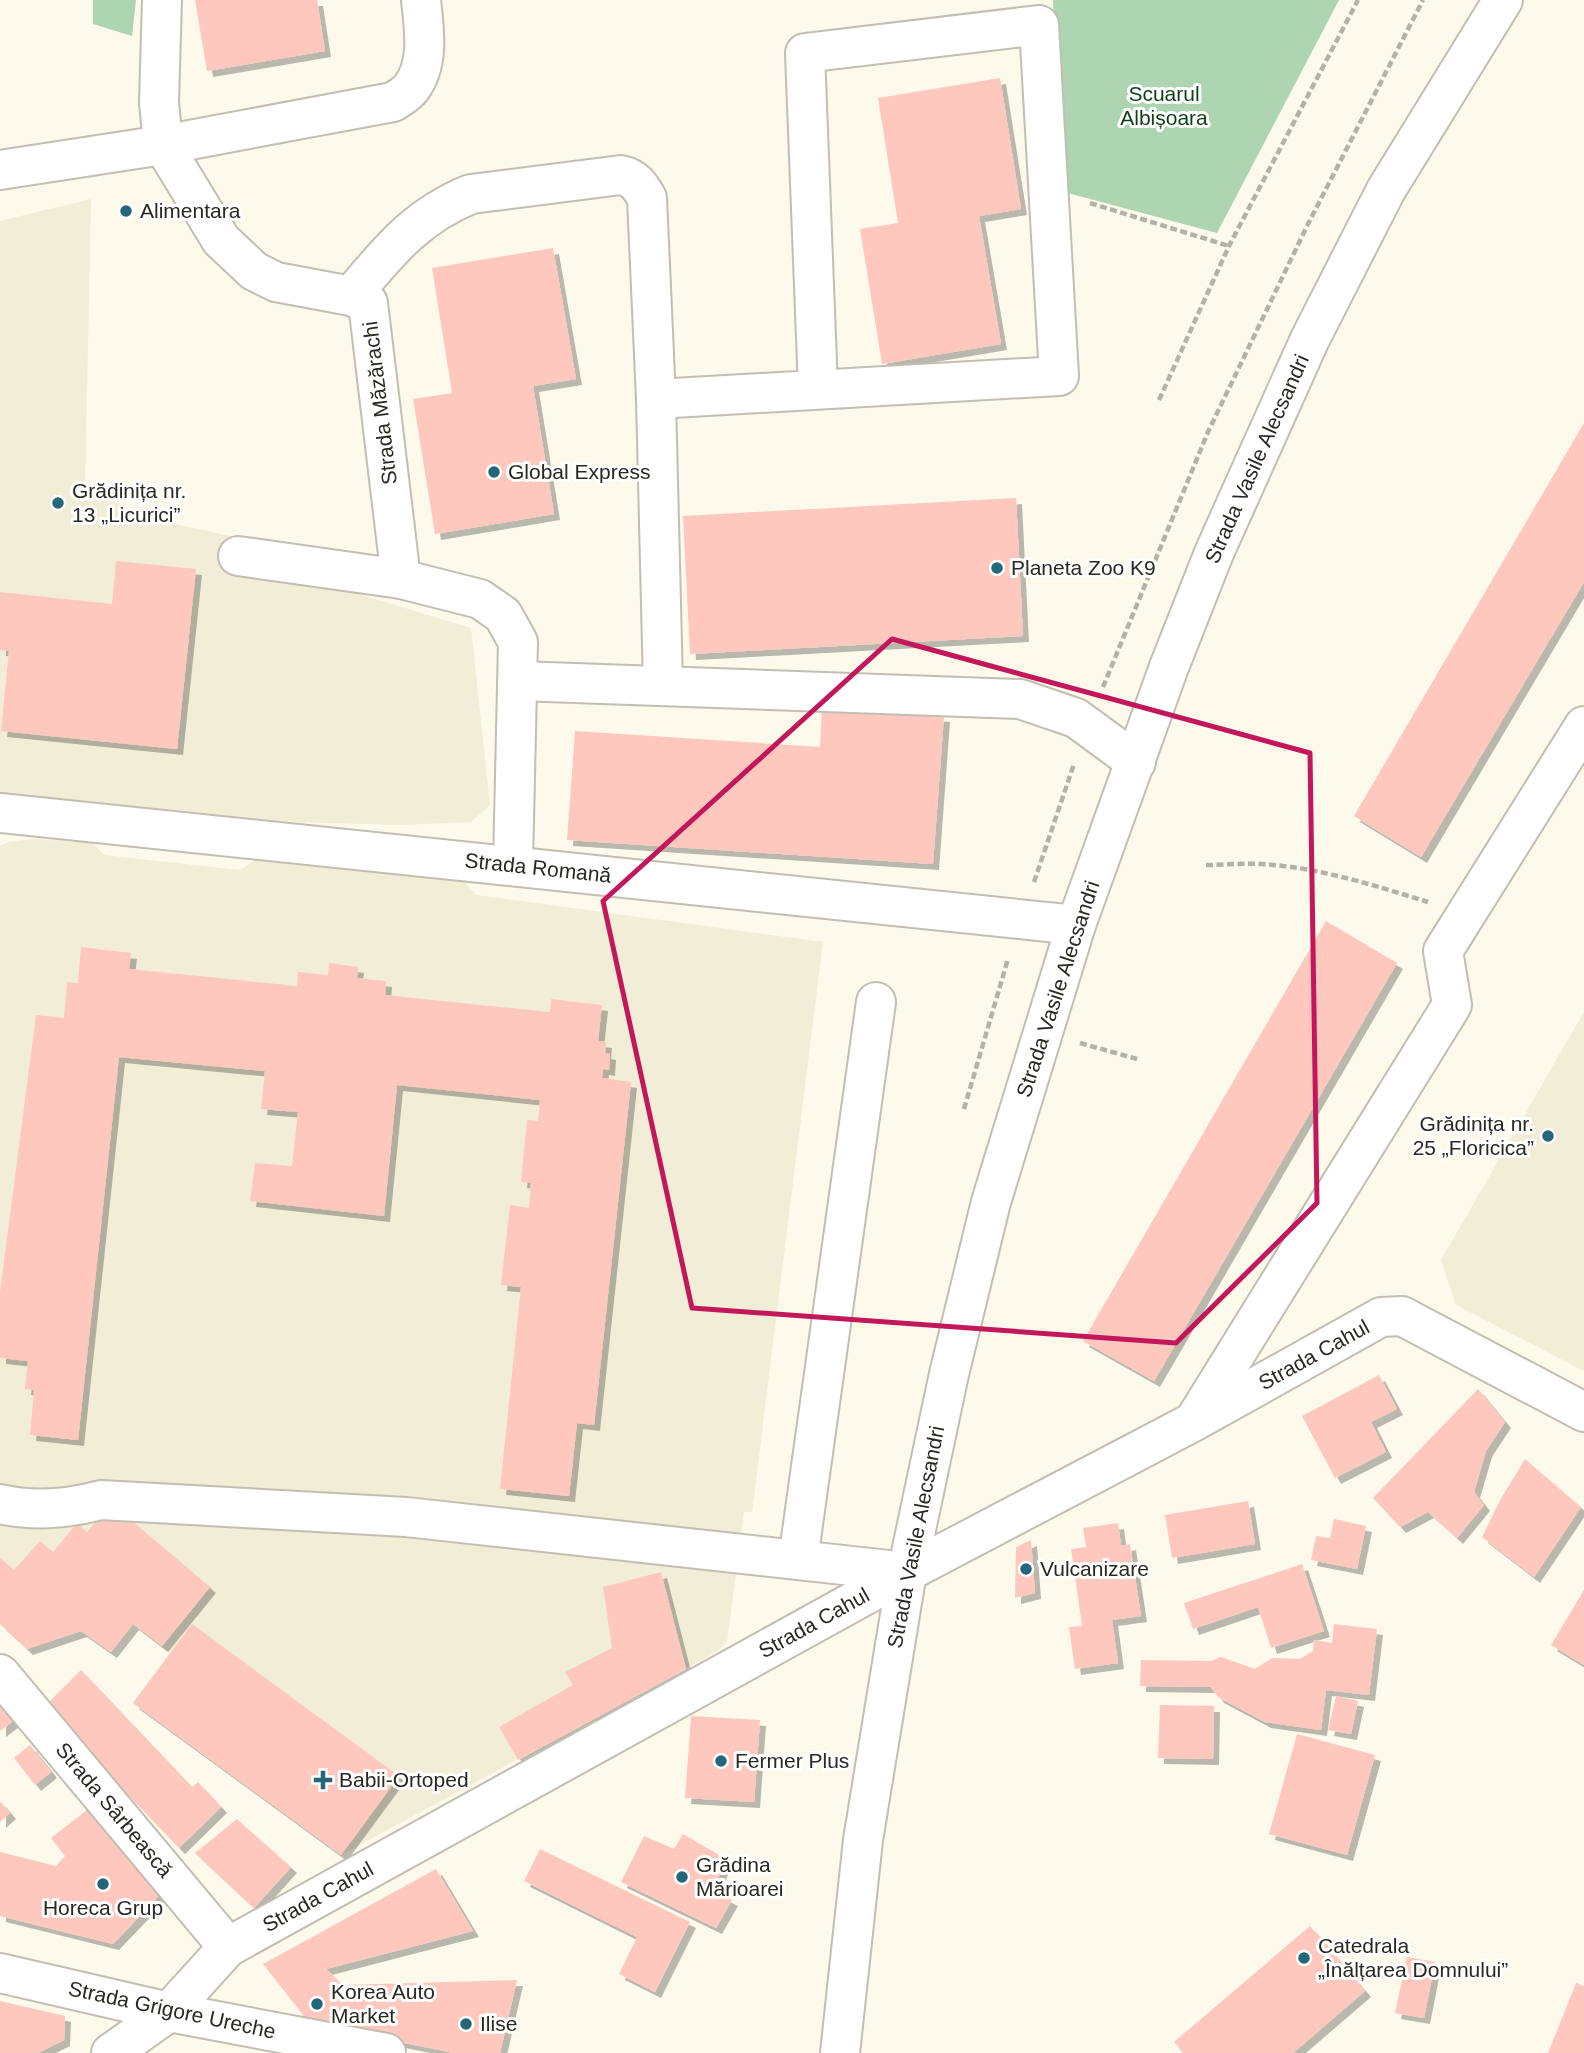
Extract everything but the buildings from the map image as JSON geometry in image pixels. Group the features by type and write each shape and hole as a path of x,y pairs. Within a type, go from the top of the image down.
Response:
{"street":[{"path":"162,0 159,102 163,145"},
{"path":"0,170 163,145 393,102 410,90 420,73 424,29 421,0"},
{"name":"Strada Vasile Alecsandri","path":"841,2053 863,1840 907,1572 949,1374 991,1202 1076,925 1214,553 1310,339 1386,190 1503,0"},
{"path":"656,399 1059,376 1039,25 805,53 818,389"},
{"name":"Strada Măzărachi","path":"163,145 221,240 254,271 276,282 351,296 368,303 401,579"},
{"path":"351,296 410,230 449,202 471,194 621,175 631,178 640,186 647,198 656,399 663,686"},
{"path":"238,556 401,579 480,599 503,615 518,642 513,865"},
{"path":"519,681 1020,699 1076,718 1136,762"},
{"path":"1193,1422 1452,1005 1443,951 1584,726"},
{"name":"Strada Romană","path":"0,813 1076,925"},
{"path":"798,1560 876,1002"},
{"name":"Strada Cahul","path":"111,2053 169,2012 228,1947 907,1572 1193,1422 1381,1317 1402,1316 1584,1412"},
{"path":"0,1504 29,1509 71,1508 101,1500 406,1517 907,1572"},
{"name":"Strada Sârbească","path":"0,1674 228,1947"},
{"name":"Strada Grigore Ureche","path":"0,1973 169,2012 386,2053"}],"path":[{"path":"1159,400 1229,246 1358,0"},
{"path":"1049,205 1094,203 1229,246"},
{"path":"1206,865 1261,864 1350,878 1433,904 1463,919"}],"highlighted area":[{"path":"892,639 1310,753 1317,1203 1176,1343 692,1308 603,901"}],"shaded area":[{"name":"Grădinița nr. 13 „Licurici”","path":"91,199 85,487 146,518 328,557 326,584 471,628 490,805 471,822 398,825 295,822 0,794 0,221"},
{"path":"34,839 93,843 104,855 240,870 257,859 461,878 476,895 823,942 752,1512 744,1512 727,1642 716,1652 341,1855 133,1703 170,1653 133,1624 111,1652 81,1631 27,1649 0,1624 0,846 8,842"},
{"name":"Grădinița nr. 25 „Floricica”","path":"1584,1012 1584,1371 1456,1305 1441,1260"}],"green space":[{"path":"93,0 136,0 132,36 93,24"},
{"name":"Scuarul Albișoara","path":"1053,0 1339,0 1217,233 1064,192"}],"place":[{"name":"Alimentara","path":"126,211"},
{"name":"Global Express","path":"494,472"},
{"name":"Grădinița nr. 13 „Licurici”","path":"58,503"},
{"name":"Planeta Zoo K9","path":"997,568"},
{"name":"Grădinița nr. 25 „Floricica”","path":"1548,1136"},
{"name":"Vulcanizare","path":"1026,1569"},
{"name":"Fermer Plus","path":"721,1761"},
{"name":"Babii-Ortoped","path":"323,1780"},
{"name":"Grădina Mărioarei","path":"682,1877"},
{"name":"Horeca Grup","path":"103,1884"},
{"name":"Catedrala „Înălțarea Domnului”","path":"1304,1958"},
{"name":"Korea Auto Market","path":"317,2004"},
{"name":"Ilise","path":"466,2024"}]}
